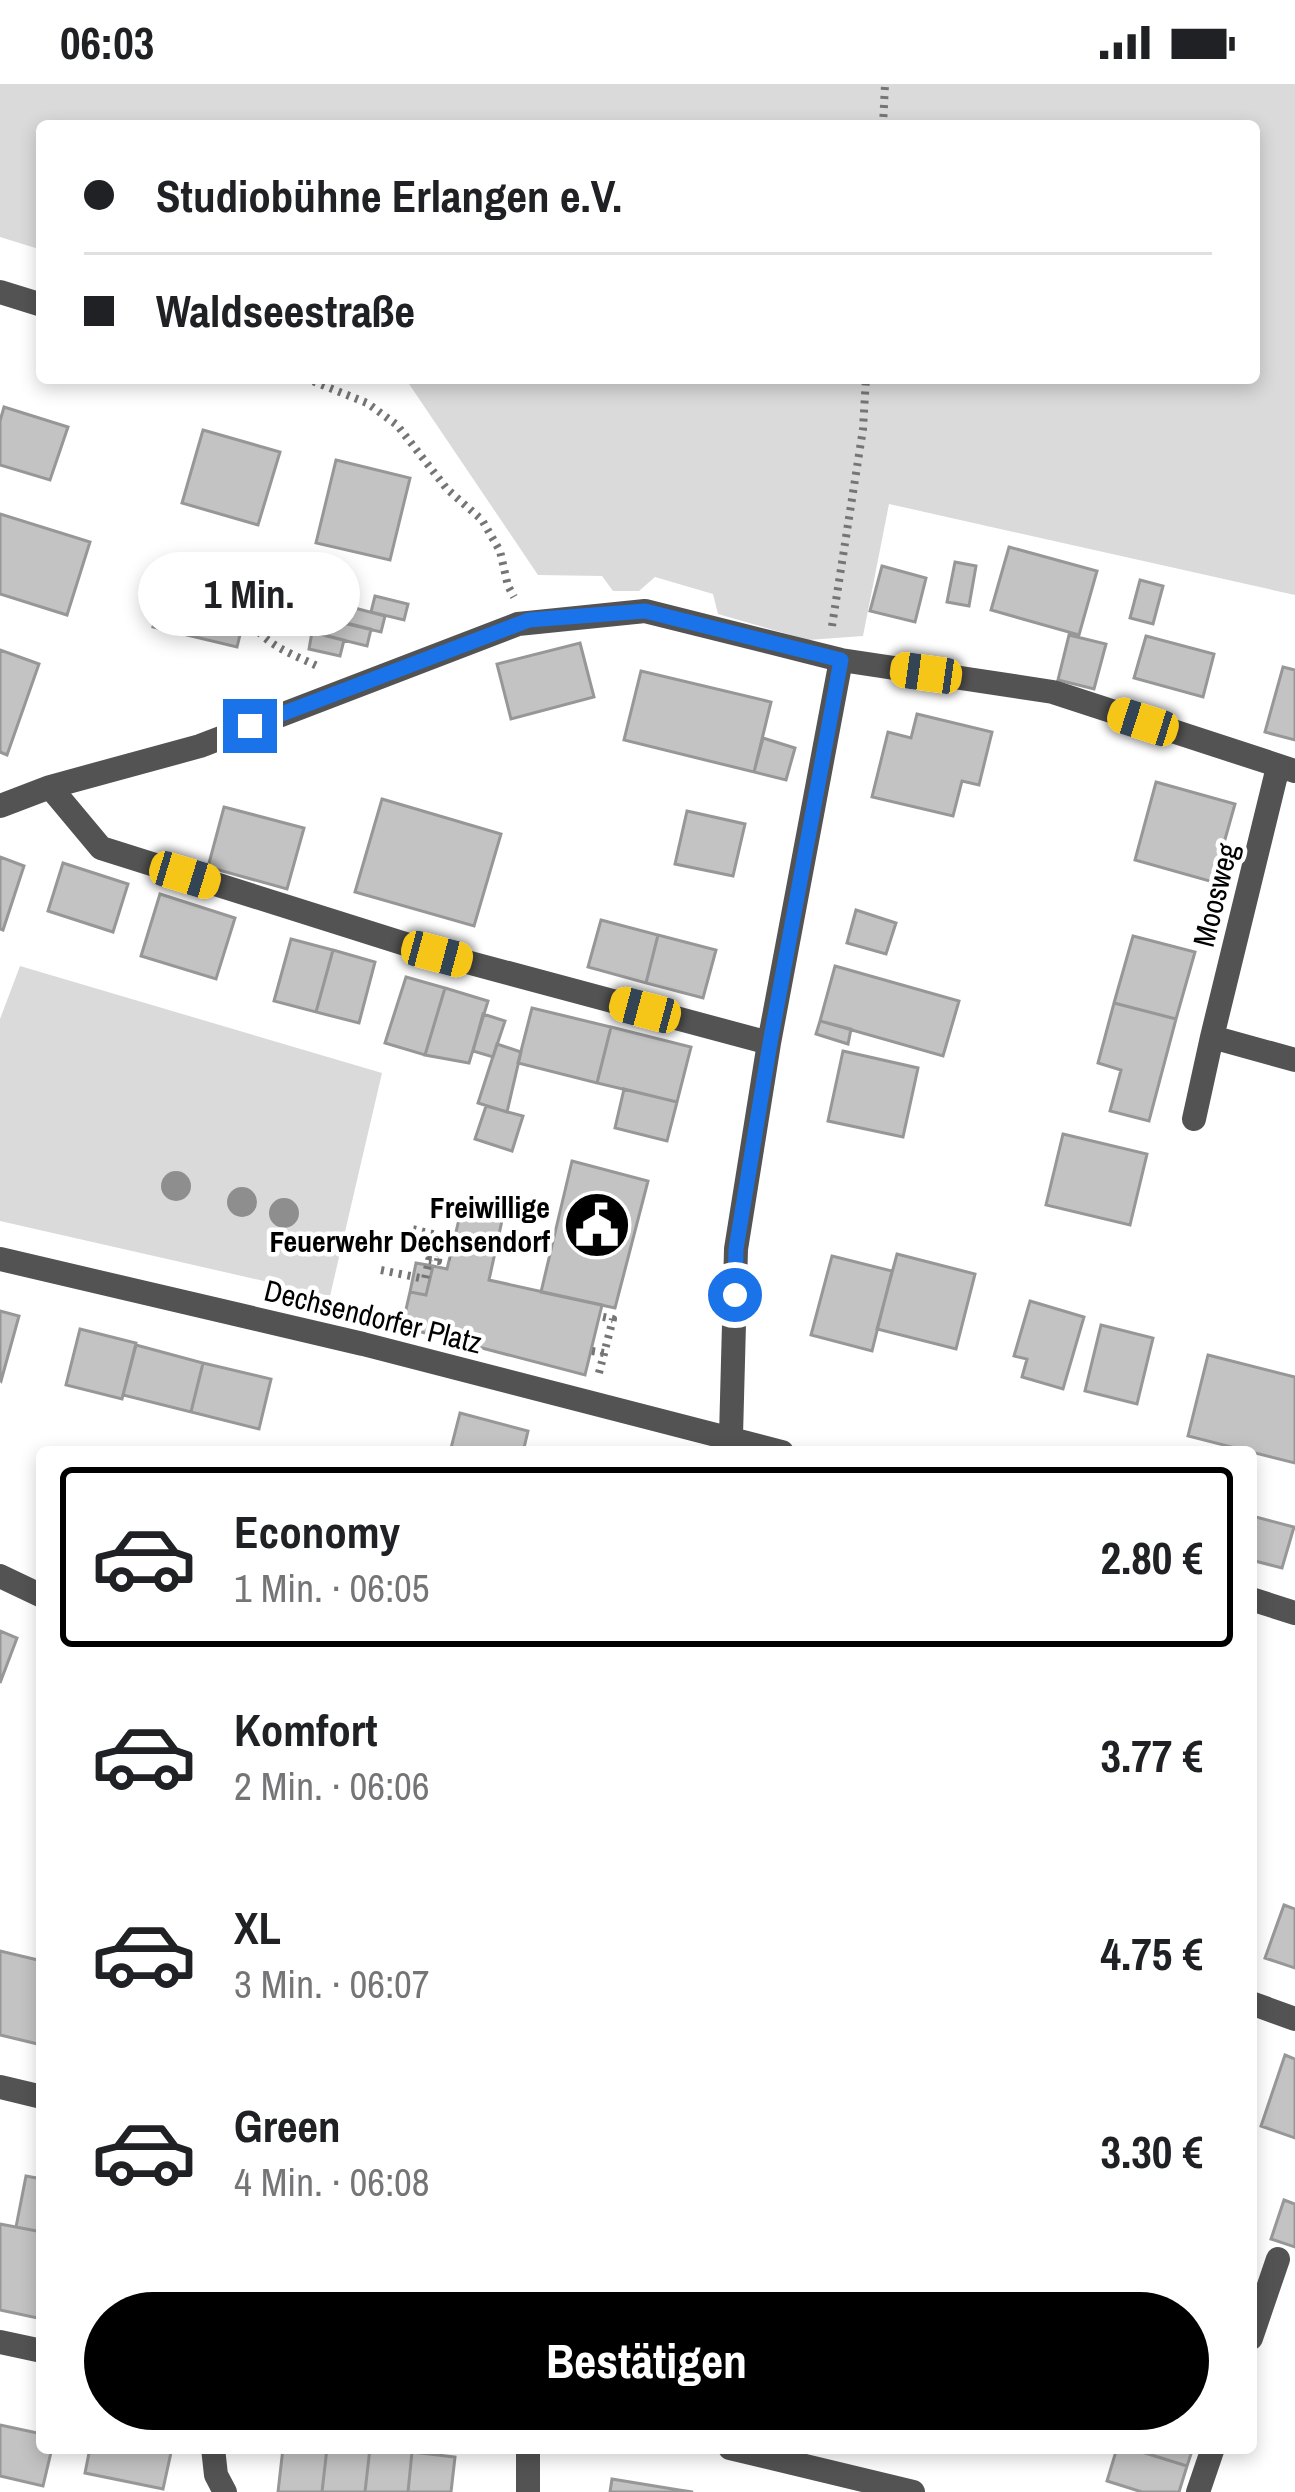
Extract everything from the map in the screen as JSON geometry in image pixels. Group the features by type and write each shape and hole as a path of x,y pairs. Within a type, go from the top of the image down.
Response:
{"street":[{"path":"0,292 36,303"},
{"path":"0,806 50,787 200,746 529,620 645,611 834,659 1053,692 1287,769"},
{"path":"728,1444 736,1249 834,659"},
{"name":"Moosweg","path":"1194,1119 1212,1037 1287,769"},
{"path":"50,787 101,848 437,954 770,1043"},
{"path":"1212,1037 1295,1060"},
{"name":"Dechsendorfer Platz","path":"0,1259 591,1401 728,1444"},
{"path":"0,1576 36,1592"},
{"path":"1257,1601 1295,1613"},
{"path":"1257,2005 1295,2019"},
{"path":"0,2087 36,2096"},
{"path":"1257,2320 1278,2259"},
{"path":"0,2342 36,2350"},
{"path":"214,2454 225,2492"},
{"path":"528,2454 529,2492"},
{"path":"755,2454 913,2492"},
{"path":"1198,2492 1211,2454"}],"path":[{"path":"883,120 885,84"},
{"path":"320,384 368,403 397,424 448,489 482,520 500,551 508,586 529,620"},
{"path":"834,659 866,384"},
{"path":"246,609 250,622 278,647 355,686"},
{"path":"381,1270 428,1280 429,1260 437,1261 439,1252 414,1247 416,1239 443,1245 445,1237 413,1229"},
{"path":"451,1242 451,1257"},
{"path":"591,1401 613,1318 599,1316"},
{"path":"592,1351 604,1353"}],"shaded area":[{"path":"0,84 1295,84 1295,595 889,504 863,636 808,640 718,614 713,594 655,577 639,591 613,591 602,576 538,575 409,384 1260,384 1260,120 36,120 36,248 0,237"},
{"path":"20,966 382,1073 330,1296 0,1221 0,1019"}],"building":[{"path":"4,407 68,427 50,480 0,465"},
{"path":"203,430 280,452 258,525 182,503"},
{"path":"336,460 410,478 390,560 316,543"},
{"path":"0,514 90,542 67,615 0,594"},
{"path":"1009,547 1097,571 1079,635 991,610"},
{"path":"169,562 253,582 237,647 153,627"},
{"path":"955,562 976,566 969,606 947,602"},
{"path":"882,566 926,578 915,622 870,611"},
{"path":"1140,580 1163,586 1153,624 1130,618"},
{"path":"375,596 408,604 404,620 371,612"},
{"path":"351,607 385,616 381,632 347,624"},
{"path":"330,619 371,629 367,646 326,636"},
{"path":"312,632 344,640 340,656 309,649"},
{"path":"1069,635 1106,644 1094,689 1058,680"},
{"path":"1146,636 1214,654 1203,697 1134,678"},
{"path":"580,643 594,697 511,719 497,664"},
{"path":"0,650 39,664 7,755 0,752"},
{"path":"1283,667 1295,670 1295,740 1265,732"},
{"path":"641,671 771,702 754,772 624,740"},
{"path":"917,714 992,732 979,785 962,781 953,816 872,797 888,732 911,738"},
{"path":"763,738 795,748 786,780 754,772"},
{"path":"1156,782 1235,804 1213,882 1135,860"},
{"path":"382,799 501,834 474,926 355,892"},
{"path":"224,807 304,828 287,889 208,867"},
{"path":"687,811 745,824 733,876 675,864"},
{"path":"0,857 24,866 3,930 0,929"},
{"path":"63,863 128,884 113,932 48,911"},
{"path":"160,894 235,918 216,979 141,956"},
{"path":"856,910 896,923 886,954 847,943"},
{"path":"601,920 658,935 646,983 588,967"},
{"path":"658,935 716,950 703,998 646,983"},
{"path":"1133,936 1195,952 1176,1019 1114,1003"},
{"path":"291,939 333,950 316,1012 274,1001"},
{"path":"333,950 375,962 359,1023 316,1012"},
{"path":"835,966 959,1001 943,1056 820,1021"},
{"path":"406,977 445,988 425,1055 385,1043"},
{"path":"445,988 488,1001 469,1063 425,1055"},
{"path":"1114,1003 1176,1019 1149,1121 1110,1111 1121,1070 1098,1063"},
{"path":"532,1008 611,1027 597,1083 518,1063"},
{"path":"483,1014 505,1021 493,1057 473,1051"},
{"path":"820,1021 851,1029 848,1044 816,1034"},
{"path":"611,1027 691,1047 677,1102 597,1083"},
{"path":"497,1044 521,1052 507,1112 478,1103"},
{"path":"843,1051 918,1068 903,1137 828,1121"},
{"path":"624,1089 677,1102 667,1141 615,1128"},
{"path":"486,1106 523,1116 512,1151 475,1139"},
{"path":"1063,1134 1147,1154 1130,1225 1046,1205"},
{"name":"Freiwillige Feuerwehr Dechsendorf","path":"572,1161 648,1181 615,1308 541,1292"},
{"path":"462,1207 503,1216 489,1280 602,1305 585,1375 402,1327 410,1292 426,1295 433,1266 447,1269"},
{"path":"897,1254 975,1274 956,1349 877,1329"},
{"path":"832,1256 892,1271 872,1351 811,1335"},
{"path":"416,1263 433,1266 426,1295 410,1292"},
{"path":"1030,1301 1084,1317 1063,1389 1022,1377 1027,1359 1014,1356"},
{"path":"0,1311 19,1316 1,1381 0,1380"},
{"path":"1101,1325 1153,1338 1137,1404 1085,1391"},
{"path":"80,1329 136,1343 122,1399 66,1385"},
{"path":"136,1345 203,1363 191,1412 123,1395"},
{"path":"1208,1355 1295,1377 1295,1463 1257,1453 1257,1446 1228,1446 1188,1436"},
{"path":"203,1363 271,1379 259,1429 191,1412"},
{"path":"460,1413 528,1431 524,1446 452,1446"},
{"path":"1257,1517 1294,1527 1282,1568 1257,1562"},
{"path":"0,1631 17,1638 0,1683"},
{"path":"1284,1905 1295,1909 1295,1968 1265,1958"},
{"path":"0,1951 36,1960 36,2044 0,2035"},
{"path":"1285,2055 1295,2059 1295,2138 1261,2126"},
{"path":"26,2176 36,2178 36,2231 16,2227"},
{"path":"1284,2200 1295,2204 1295,2247 1271,2239"},
{"path":"0,2224 36,2231 36,2318 0,2310"},
{"path":"0,2425 36,2433 36,2454 51,2454 43,2486 0,2476"},
{"path":"89,2454 171,2454 163,2489 85,2473"},
{"path":"282,2454 326,2454 322,2492 278,2492"},
{"path":"326,2454 369,2454 365,2492 322,2492"},
{"path":"369,2454 412,2454 408,2492 365,2492"},
{"path":"412,2454 455,2457 451,2492 408,2492"},
{"path":"1115,2454 1148,2454 1187,2466 1179,2492 1142,2492 1107,2481"},
{"path":"1148,2454 1191,2454 1187,2466"},
{"path":"612,2479 679,2490 693,2492 610,2492"}],"place":[{"name":"Freiwillige Feuerwehr Dechsendorf","path":"597,1225"}],"route":[{"path":"250,726 529,620 645,611 841,660 770,1043 736,1249 735,1295"}]}
